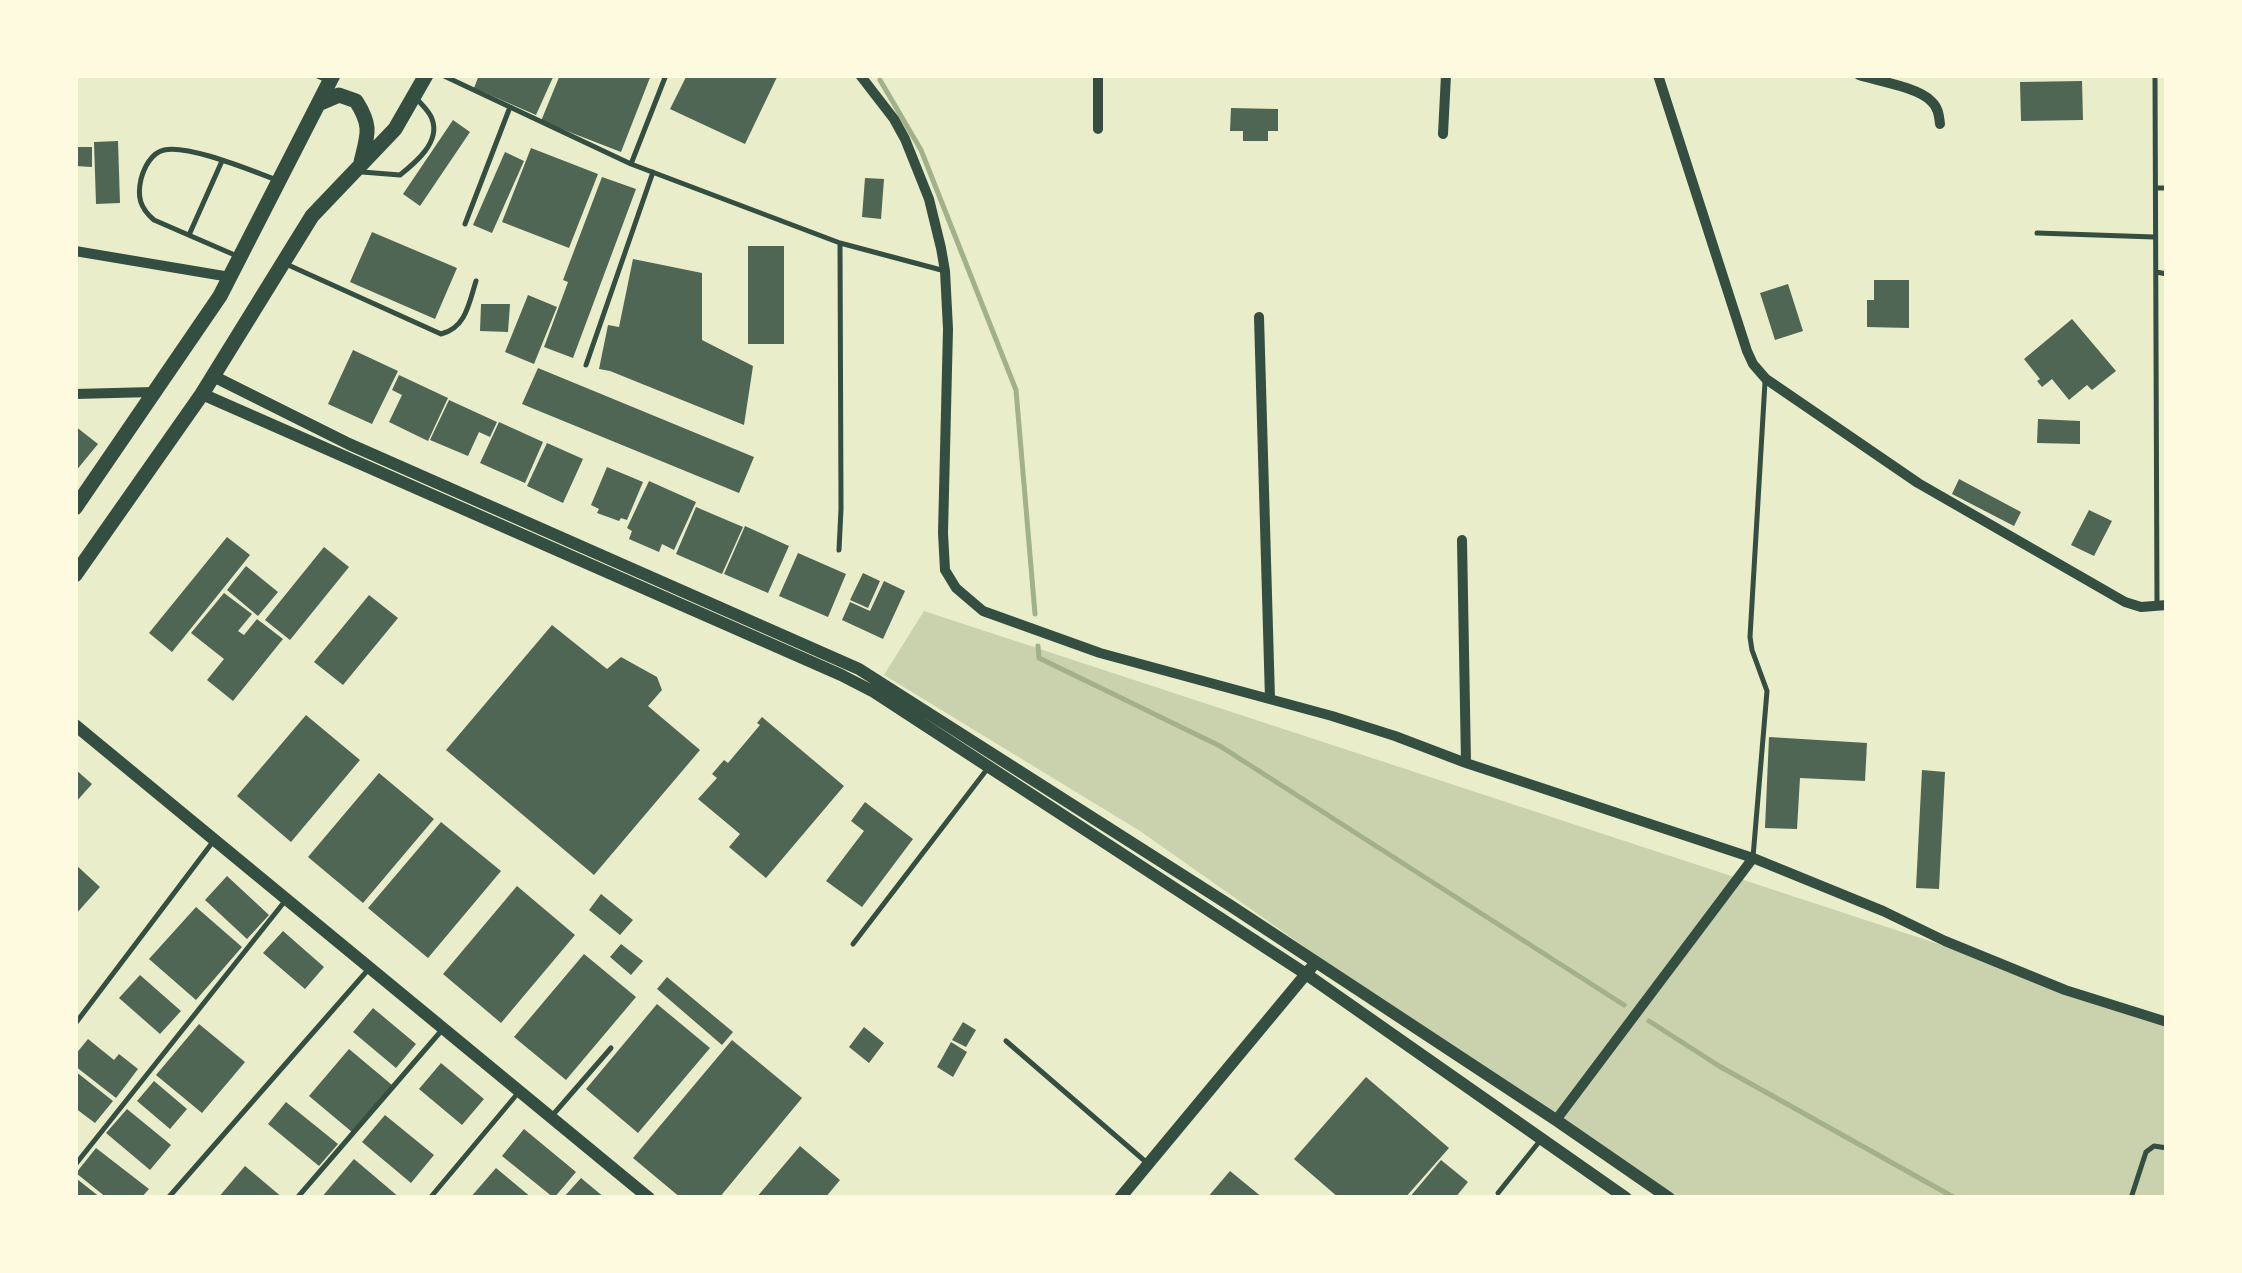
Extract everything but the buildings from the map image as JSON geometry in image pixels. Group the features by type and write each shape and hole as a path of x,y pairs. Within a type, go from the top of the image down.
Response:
{"main road":[{"path":"75,575 202,394 312,216 396,129 426,75"},
{"path":"75,508 220,296 318,104 326,77"},
{"path":"318,104 339,96 356,101 366,116 368,136 357,169"}],"street":[{"path":"860,75 894,120 917,165 946,271 946,570 956,588 982,611 1100,653 1395,736 1753,858 2065,990 2167,1022"},
{"path":"1098,75 1098,129"},
{"path":"1443,134 1446,75"},
{"path":"1658,75 1747,351 1766,380 1918,482 2124,602 2141,607 2162,606"},
{"path":"1859,75 1930,98 1938,110 1940,124"},
{"path":"75,251 230,277"},
{"path":"1258,317 1270,699"},
{"path":"213,376 349,444 859,669 1216,896 1541,1140 1626,1198"},
{"path":"75,394 153,392"},
{"path":"202,394 841,675 902,709 1556,1120 1668,1198"},
{"path":"1462,540 1466,763"},
{"path":"75,725 649,1198"},
{"path":"1556,1120 1753,858"},
{"path":"1120,1198 1311,968"}],"lane":[{"path":"442,75 631,164 840,243 946,271"},
{"path":"631,164 666,75"},
{"path":"2154,75 2162,606"},
{"path":"357,169 400,175 420,159 432,137 433,119 414,96"},
{"path":"465,224 510,107"},
{"path":"240,257 144,212 139,202 139,186 144,170 151,158 163,150 190,150 279,180"},
{"path":"188,235 222,161"},
{"path":"586,365 653,172"},
{"path":"2156,188 2167,188"},
{"path":"2038,233 2156,237"},
{"path":"839,550 840,243"},
{"path":"283,263 441,334 452,332 462,322 476,281"},
{"path":"2156,272 2167,274"},
{"path":"1753,858 1767,706 1764,680 1750,637 1766,380"},
{"path":"853,944 989,766"},
{"path":"75,1024 214,840"},
{"path":"75,1165 287,899"},
{"path":"168,1198 370,968"},
{"path":"297,1198 444,1028"},
{"path":"1006,1041 1148,1164"},
{"path":"551,1117 611,1048"},
{"path":"430,1198 520,1092"},
{"path":"1498,1193 1541,1140"},
{"path":"2132,1198 2146,1152 2154,1146 2167,1148"}],"green space":[{"path":"924,611 2167,1019 2167,1198 1661,1198 1140,831 884,675"}],"waterway":[{"path":"880,80 921,150 1016,390 1035,614"},
{"path":"1038,646 1039,658 1220,746 1624,1005"},
{"path":"1649,1021 1719,1066 1955,1198"}]}
